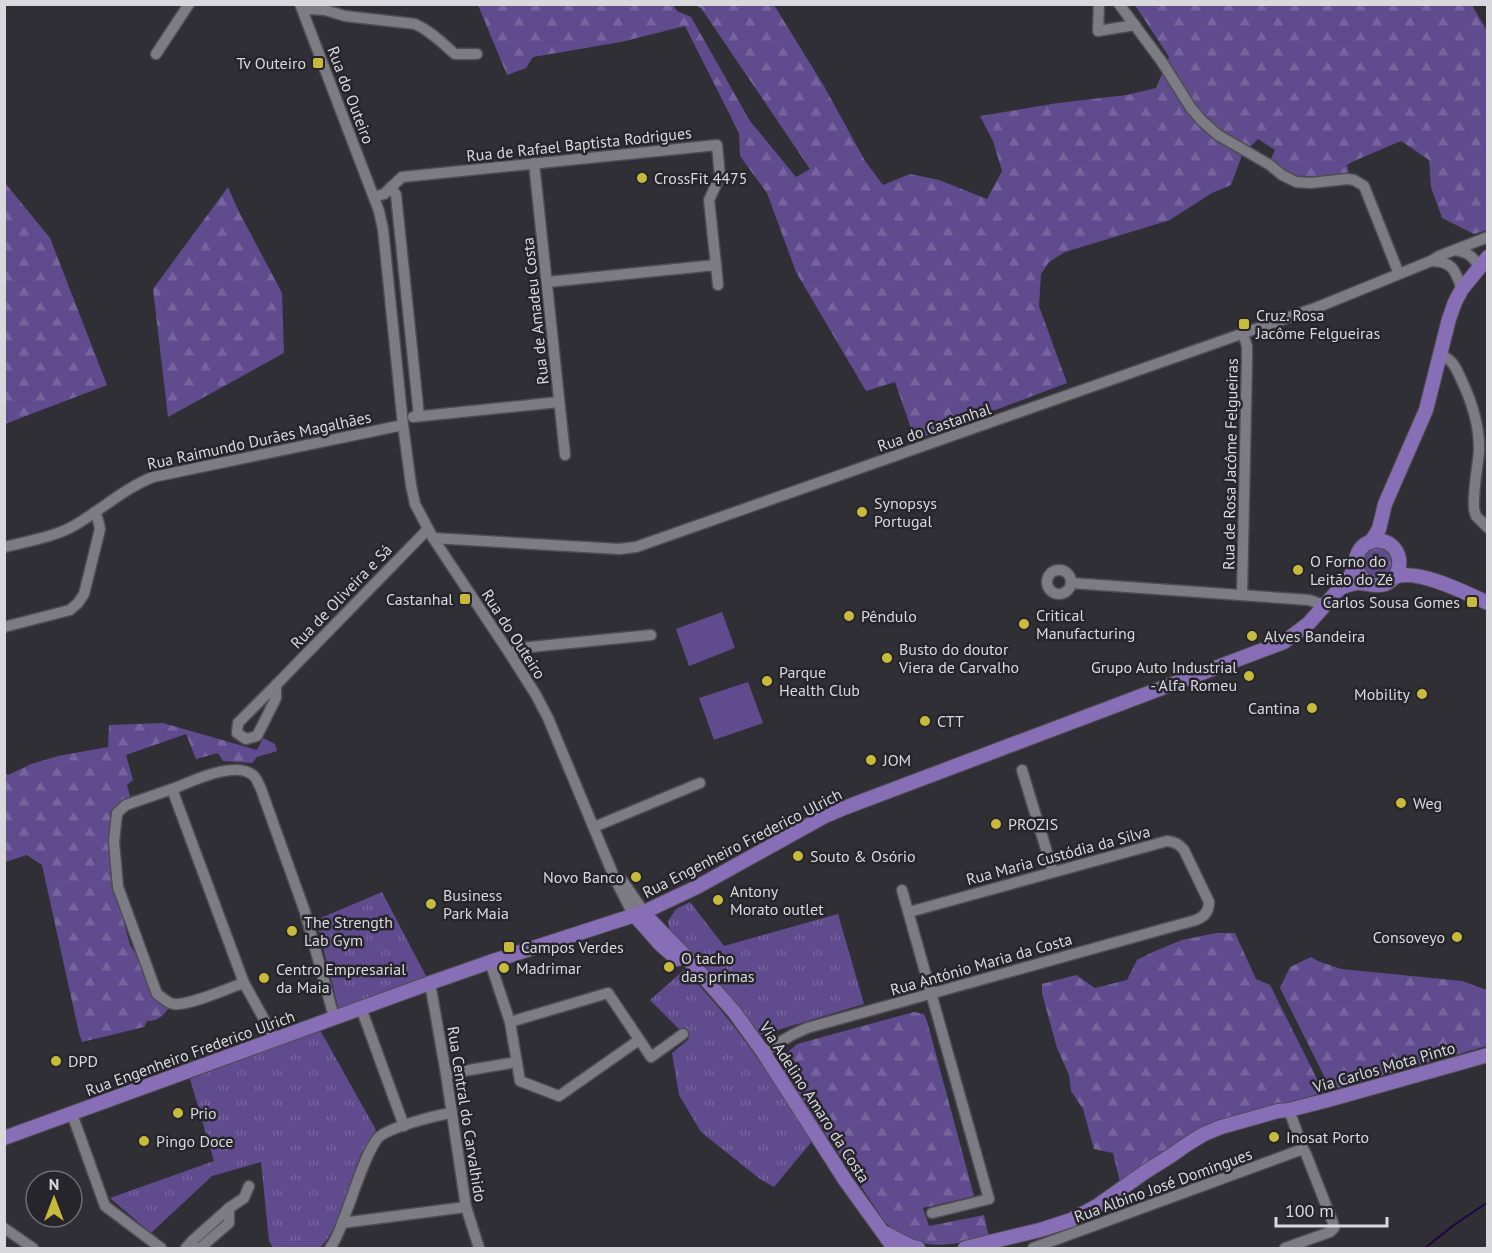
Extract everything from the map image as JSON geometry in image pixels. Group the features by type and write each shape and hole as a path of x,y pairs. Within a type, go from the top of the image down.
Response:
{"main road":[{"path":"1371,542 1379,530 1385,504 1424,417 1452,309 1462,290 1480,267"},
{"path":"1381,522 1386,542"},
{"path":"1371,584 1360,577 1356,566 1356,556 1365,544 1379,541 1392,546 1399,558 1410,565 1457,580 1488,594"},
{"path":"1395,577 1399,558"},
{"name":"Rua Engenheiro Frederico Ulrich","path":"4,1138 430,983 639,914 696,887 825,816 1284,642 1308,623 1349,578 1356,566"},
{"path":"1338,588 1355,582 1384,584 1395,577 1406,574 1445,584 1488,603"},
{"path":"661,930 662,904"},
{"name":"Via Adelino Amaro da Costa","path":"639,914 647,917 661,930 735,1013 763,1052 845,1180 894,1248"},
{"name":"Via Adelino Amaro da Costa","path":"639,914 661,945 703,978"},
{"name":"Via Carlos Mota Pinto","path":"965,1248 1071,1220 1097,1206 1173,1155 1233,1132 1281,1118 1289,1110 1488,1055"},
{"path":"878,1227 892,1237 918,1248"}],"street":[{"path":"156,54 189,4"},
{"path":"1099,4 1098,31 1135,25"},
{"path":"1119,4 1177,84 1191,108 1218,135 1270,165 1282,176 1296,182 1347,179 1364,186 1399,274"},
{"path":"302,8 325,10 345,16 415,24 425,28 455,54 477,54"},
{"name":"Rua do Outeiro","path":"302,8 379,211 411,485 416,504 430,533 536,695 548,718 615,879 639,914"},
{"name":"Rua de Rafael Baptista Rodrigues","path":"391,187 402,177 717,145 720,176 709,200 716,265"},
{"name":"Rua de Amadeu Costa","path":"534,163 565,455"},
{"path":"374,197 384,194 391,187 396,195 418,416"},
{"name":"Rua do Castanhal","path":"430,533 619,549 636,547 1318,308 1488,237"},
{"path":"1454,250 1472,256 1480,267"},
{"path":"1431,261 1480,267"},
{"path":"1449,264 1462,290"},
{"path":"547,282 716,265 718,285"},
{"name":"Rua de Rosa Jacôme Felgueiras","path":"1242,595 1248,358 1243,334"},
{"path":"1441,355 1452,361 1472,403 1479,450 1474,509 1476,516 1488,528"},
{"path":"403,421 418,416 559,402"},
{"name":"Rua Raimundo Durães Magalhães","path":"4,547 67,529 143,481 164,473 403,421"},
{"path":"4,627 70,610 78,603 86,586 100,529 95,512"},
{"name":"Rua de Oliveira e Sá","path":"276,685 276,698 256,736 246,739 237,734 238,723 276,685 430,533"},
{"path":"1071,583 1309,600 1324,605"},
{"path":"510,654 520,648 651,635"},
{"path":"244,983 190,1002 174,1004 157,994 118,887 114,842 117,813 126,804 230,770 244,771 254,776 261,789 305,912 334,1017"},
{"path":"1022,770 1053,872"},
{"path":"594,826 700,783"},
{"path":"172,789 244,983 274,1039"},
{"name":"Rua Maria Custódia da Silva","path":"909,912 1167,841 1180,845 1184,850 1209,902 1208,911"},
{"path":"902,890 989,1199 932,1213"},
{"name":"Rua António Maria da Costa","path":"763,1052 807,1029 1196,920 1208,911"},
{"path":"490,962 510,1022 520,1081 559,1096 639,1040"},
{"name":"Rua Central do Carvalhido","path":"430,983 466,1207 479,1248"},
{"path":"510,1022 608,993 651,1057 683,1034"},
{"path":"362,1008 404,1126"},
{"path":"446,1074 517,1062"},
{"path":"1285,1248 1330,1232 1334,1228 1289,1110"},
{"path":"330,1248 371,1149 379,1137 391,1130 452,1113"},
{"path":"72,1114 105,1206 161,1248"},
{"name":"Rua Albino José Domingues","path":"1033,1248 1303,1149"},
{"path":"186,1248 229,1208 244,1198 249,1186"},
{"path":"342,1223 466,1207"},
{"path":"197,1248 200,1248 229,1223 229,1208"},
{"path":"4,1228 33,1248"}],"green space":[{"path":"478,5 673,5 677,11 691,17 750,121 796,177 810,169 701,8 695,5 774,5 824,86 865,161 883,185 910,174 939,180 987,199 1002,171 993,141 980,116 1058,103 1127,95 1156,88 1169,57 1135,5 1472,5 1487,31 1487,230 1474,234 1442,218 1431,187 1429,160 1401,141 1347,165 1349,175 1325,178 1290,175 1270,161 1275,150 1258,139 1242,155 1231,185 1212,193 1170,220 1065,252 1049,262 1041,274 1039,306 1067,383 915,440 895,382 866,391 796,272 767,193 740,156 739,133 685,26 621,42 533,57 526,68 507,75"},
{"path":"5,183 50,238 107,385 5,424"},
{"path":"228,187 282,293 284,353 168,417 153,289"},
{"path":"1377,547 1388,552 1393,563 1388,574 1377,579 1366,574 1361,563 1366,552"},
{"path":"722,612 735,648 689,666 676,629"},
{"path":"748,682 763,723 714,740 699,698"},
{"path":"163,723 257,750 263,738 275,744 277,751 257,757 252,763 223,761 218,753 196,759 186,734 126,755 133,780 127,785 130,796 110,813 110,872 130,945 143,965 154,999 170,1006 161,1017 147,1021 144,1027 82,1042 42,865 27,855 5,862 4,772 8,775 31,764 58,756 108,747 109,725"},
{"path":"382,892 427,978 339,1010 316,920"},
{"path":"690,902 724,946 838,914 864,1004 761,1035 670,934 668,921 676,909"},
{"path":"1216,933 1235,933 1256,979 1270,985 1322,1093 1207,1126 1120,1182 1113,1153 1094,1149 1083,1109 1071,1091 1069,1075 1057,1048 1042,993 1042,984 1076,975 1095,988 1127,980 1137,960 1182,940"},
{"path":"1311,957 1341,969 1462,981 1487,990 1487,1046 1334,1089 1328,1084 1280,988 1290,967"},
{"path":"684,970 737,1030 813,1140 774,1187 760,1179 701,1132 679,1095 672,1053 689,1039 650,1000"},
{"path":"914,1012 924,1014 927,1021 974,1196 923,1208 929,1226 984,1215 989,1237 960,1243 934,1244 921,1243 897,1232 885,1222 783,1071 791,1062 788,1052 797,1044"},
{"path":"320,1030 376,1130 361,1154 331,1232 319,1248 273,1248 269,1241 261,1162 212,1176 151,1233 110,1198 214,1161 190,1079"}],"waterway":[{"path":"1425,1248 1488,1202"}],"place":[{"name":"Tv Outeiro","path":"318,63"},
{"name":"CrossFit 4475","path":"642,178"},
{"name":"Cruz. Rosa Jacôme Felgueiras","path":"1244,324"},
{"name":"Synopsys Portugal","path":"862,512"},
{"name":"O Forno do Leitão do Zé","path":"1298,570"},
{"name":"Castanhal","path":"465,599"},
{"name":"Carlos Sousa Gomes","path":"1472,602"},
{"name":"Pêndulo","path":"849,616"},
{"name":"Critical Manufacturing","path":"1024,624"},
{"name":"Alves Bandeira","path":"1252,636"},
{"name":"Busto do doutor Viera de Carvalho","path":"887,658"},
{"name":"Grupo Auto Industrial - Alfa Romeu","path":"1249,676"},
{"name":"Parque Health Club","path":"767,681"},
{"name":"Mobility","path":"1422,694"},
{"name":"Cantina","path":"1312,708"},
{"name":"CTT","path":"925,721"},
{"name":"JOM","path":"871,760"},
{"name":"Weg","path":"1401,803"},
{"name":"PROZIS","path":"996,824"},
{"name":"Souto & Osório","path":"798,856"},
{"name":"Novo Banco","path":"636,877"},
{"name":"Antony Morato outlet","path":"718,900"},
{"name":"Business Park Maia","path":"431,904"},
{"name":"The Strength Lab Gym","path":"292,931"},
{"name":"Consoveyo","path":"1457,937"},
{"name":"Campos Verdes","path":"509,947"},
{"name":"O tacho das primas","path":"669,967"},
{"name":"Madrimar","path":"504,968"},
{"name":"Centro Empresarial da Maia","path":"264,978"},
{"name":"DPD","path":"56,1061"},
{"name":"Prio","path":"178,1113"},
{"name":"Inosat Porto","path":"1274,1137"},
{"name":"Pingo Doce","path":"144,1141"}]}
